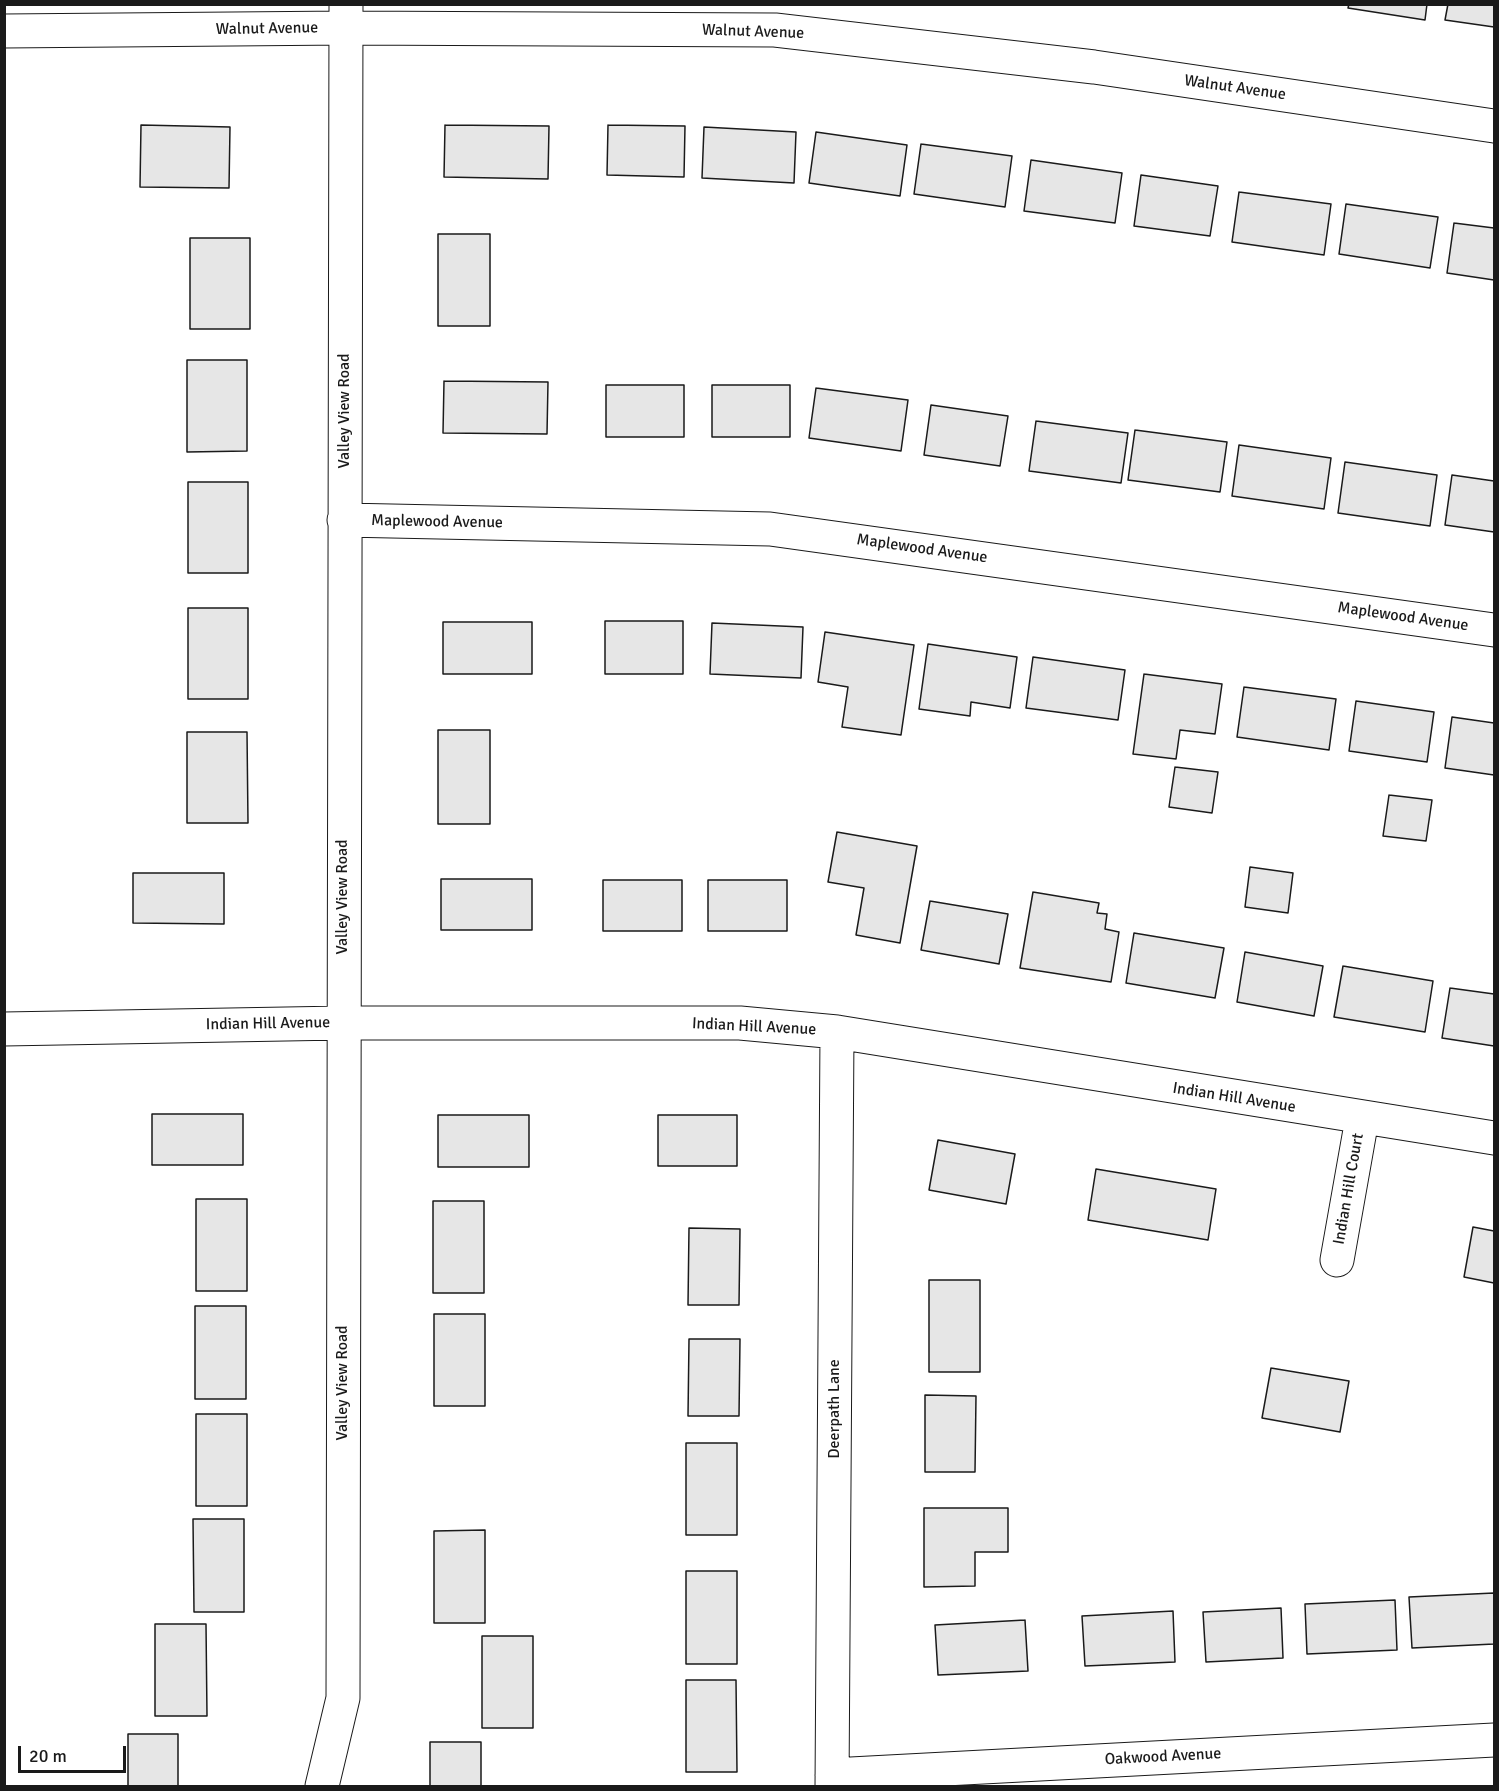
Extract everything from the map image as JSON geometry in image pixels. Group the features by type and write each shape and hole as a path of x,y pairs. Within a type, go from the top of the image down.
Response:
{"street":[{"name":"Walnut Avenue","path":"4,31 346,16 775,30 1094,67 1494,126"},
{"name":"Valley View Road","path":"322,1786 343,1698 342,1023 346,16"},
{"name":"Maplewood Avenue","path":"344,520 770,530 1494,630"},
{"name":"Indian Hill Avenue","path":"4,1029 342,1023 740,1023 837,1032 1362,1119 1494,1138"},
{"name":"Deerpath Lane","path":"832,1781 837,1032"},
{"name":"Indian Hill Court","path":"1337,1260 1362,1119"},
{"name":"Oakwood Avenue","path":"832,1781 1494,1740"}],"building":[{"path":"1349,4 1427,4 1425,20 1348,8"},
{"path":"1448,4 1494,4 1494,27 1445,20"},
{"path":"141,125 230,127 229,188 140,187"},
{"path":"445,125 549,126 548,179 444,177"},
{"path":"608,125 685,126 684,177 607,175"},
{"path":"704,127 796,132 794,183 702,178"},
{"path":"816,132 907,145 900,196 809,183"},
{"path":"921,144 1012,156 1005,207 914,194"},
{"path":"1031,160 1122,173 1115,223 1024,211"},
{"path":"1141,175 1218,186 1210,236 1134,226"},
{"path":"1239,192 1331,204 1324,255 1232,242"},
{"path":"1346,204 1438,217 1430,268 1339,254"},
{"path":"1454,223 1494,228 1494,280 1447,273"},
{"path":"438,234 490,234 490,326 438,326"},
{"path":"190,238 250,238 250,329 190,329"},
{"path":"187,360 247,360 247,451 187,452"},
{"path":"444,381 548,382 547,434 443,433"},
{"path":"606,385 684,385 684,437 606,437"},
{"path":"712,385 790,385 790,437 712,437"},
{"path":"816,388 908,400 901,451 809,438"},
{"path":"931,405 1008,416 1000,466 924,455"},
{"path":"1036,421 1128,433 1121,483 1029,471"},
{"path":"1135,430 1227,442 1220,492 1128,480"},
{"path":"1239,445 1331,458 1324,509 1232,496"},
{"path":"1345,462 1437,475 1430,526 1338,513"},
{"path":"1452,475 1494,481 1494,532 1445,525"},
{"path":"188,482 248,482 248,573 188,573"},
{"path":"188,608 248,608 248,699 188,699"},
{"path":"605,621 683,621 683,674 605,674"},
{"path":"443,622 532,622 532,674 443,674"},
{"path":"712,623 803,627 801,678 710,674"},
{"path":"825,632 914,645 901,735 842,727 848,687 818,682"},
{"path":"928,644 1017,657 1010,708 971,702 970,716 919,709"},
{"path":"1033,657 1125,670 1118,720 1026,708"},
{"path":"1144,674 1222,684 1215,734 1180,730 1176,759 1133,754"},
{"path":"1244,687 1336,699 1329,750 1237,737"},
{"path":"1356,701 1434,712 1427,762 1349,751"},
{"path":"1452,717 1494,723 1494,775 1445,768"},
{"path":"438,730 490,730 490,824 438,824"},
{"path":"187,732 247,732 248,823 187,823"},
{"path":"1175,767 1218,772 1212,813 1169,807"},
{"path":"1389,795 1432,800 1426,841 1383,836"},
{"path":"837,832 917,846 900,943 856,935 864,888 828,882"},
{"path":"1250,867 1293,873 1288,913 1245,907"},
{"path":"133,873 224,873 224,924 133,923"},
{"path":"441,879 532,879 532,930 441,930"},
{"path":"603,880 682,880 682,931 603,931"},
{"path":"708,880 787,880 787,931 708,931"},
{"path":"1033,892 1099,903 1097,913 1107,914 1105,929 1119,932 1111,982 1020,968"},
{"path":"930,901 1008,914 999,964 921,950"},
{"path":"1134,933 1224,948 1215,998 1126,983"},
{"path":"1245,952 1323,966 1314,1016 1237,1002"},
{"path":"1343,966 1433,981 1425,1032 1334,1017"},
{"path":"1450,988 1494,994 1494,1046 1442,1038"},
{"path":"152,1114 243,1114 243,1165 152,1165"},
{"path":"438,1115 529,1115 529,1167 438,1167"},
{"path":"658,1115 737,1115 737,1166 658,1166"},
{"path":"938,1140 1015,1154 1006,1204 929,1190"},
{"path":"1096,1169 1216,1189 1208,1240 1088,1220"},
{"path":"196,1199 247,1199 247,1291 196,1291"},
{"path":"433,1201 484,1201 484,1293 433,1293"},
{"path":"1473,1227 1494,1231 1494,1283 1464,1277"},
{"path":"689,1228 740,1229 739,1305 688,1305"},
{"path":"929,1280 980,1280 980,1372 929,1372"},
{"path":"195,1306 246,1306 246,1399 195,1399"},
{"path":"434,1314 485,1314 485,1406 434,1406"},
{"path":"689,1339 740,1339 739,1416 688,1416"},
{"path":"1271,1368 1349,1381 1340,1432 1262,1418"},
{"path":"925,1395 976,1396 975,1472 925,1472"},
{"path":"196,1414 247,1414 247,1506 196,1506"},
{"path":"686,1443 737,1443 737,1535 686,1535"},
{"path":"924,1508 1008,1508 1008,1552 975,1552 975,1586 924,1587"},
{"path":"193,1519 244,1519 244,1612 194,1612"},
{"path":"485,1530 485,1623 434,1623 434,1531"},
{"path":"686,1571 737,1571 737,1664 686,1664"},
{"path":"1494,1593 1494,1644 1412,1648 1409,1597"},
{"path":"1395,1600 1397,1650 1307,1654 1305,1604"},
{"path":"1281,1608 1283,1658 1206,1662 1203,1612"},
{"path":"1173,1611 1175,1662 1085,1666 1082,1616"},
{"path":"1025,1620 1028,1671 938,1675 935,1625"},
{"path":"155,1624 206,1624 207,1716 155,1716"},
{"path":"482,1636 533,1636 533,1728 482,1728"},
{"path":"686,1680 736,1680 737,1772 686,1772"},
{"path":"128,1734 178,1734 178,1786 128,1786"},
{"path":"430,1742 481,1742 481,1786 430,1786"}]}
